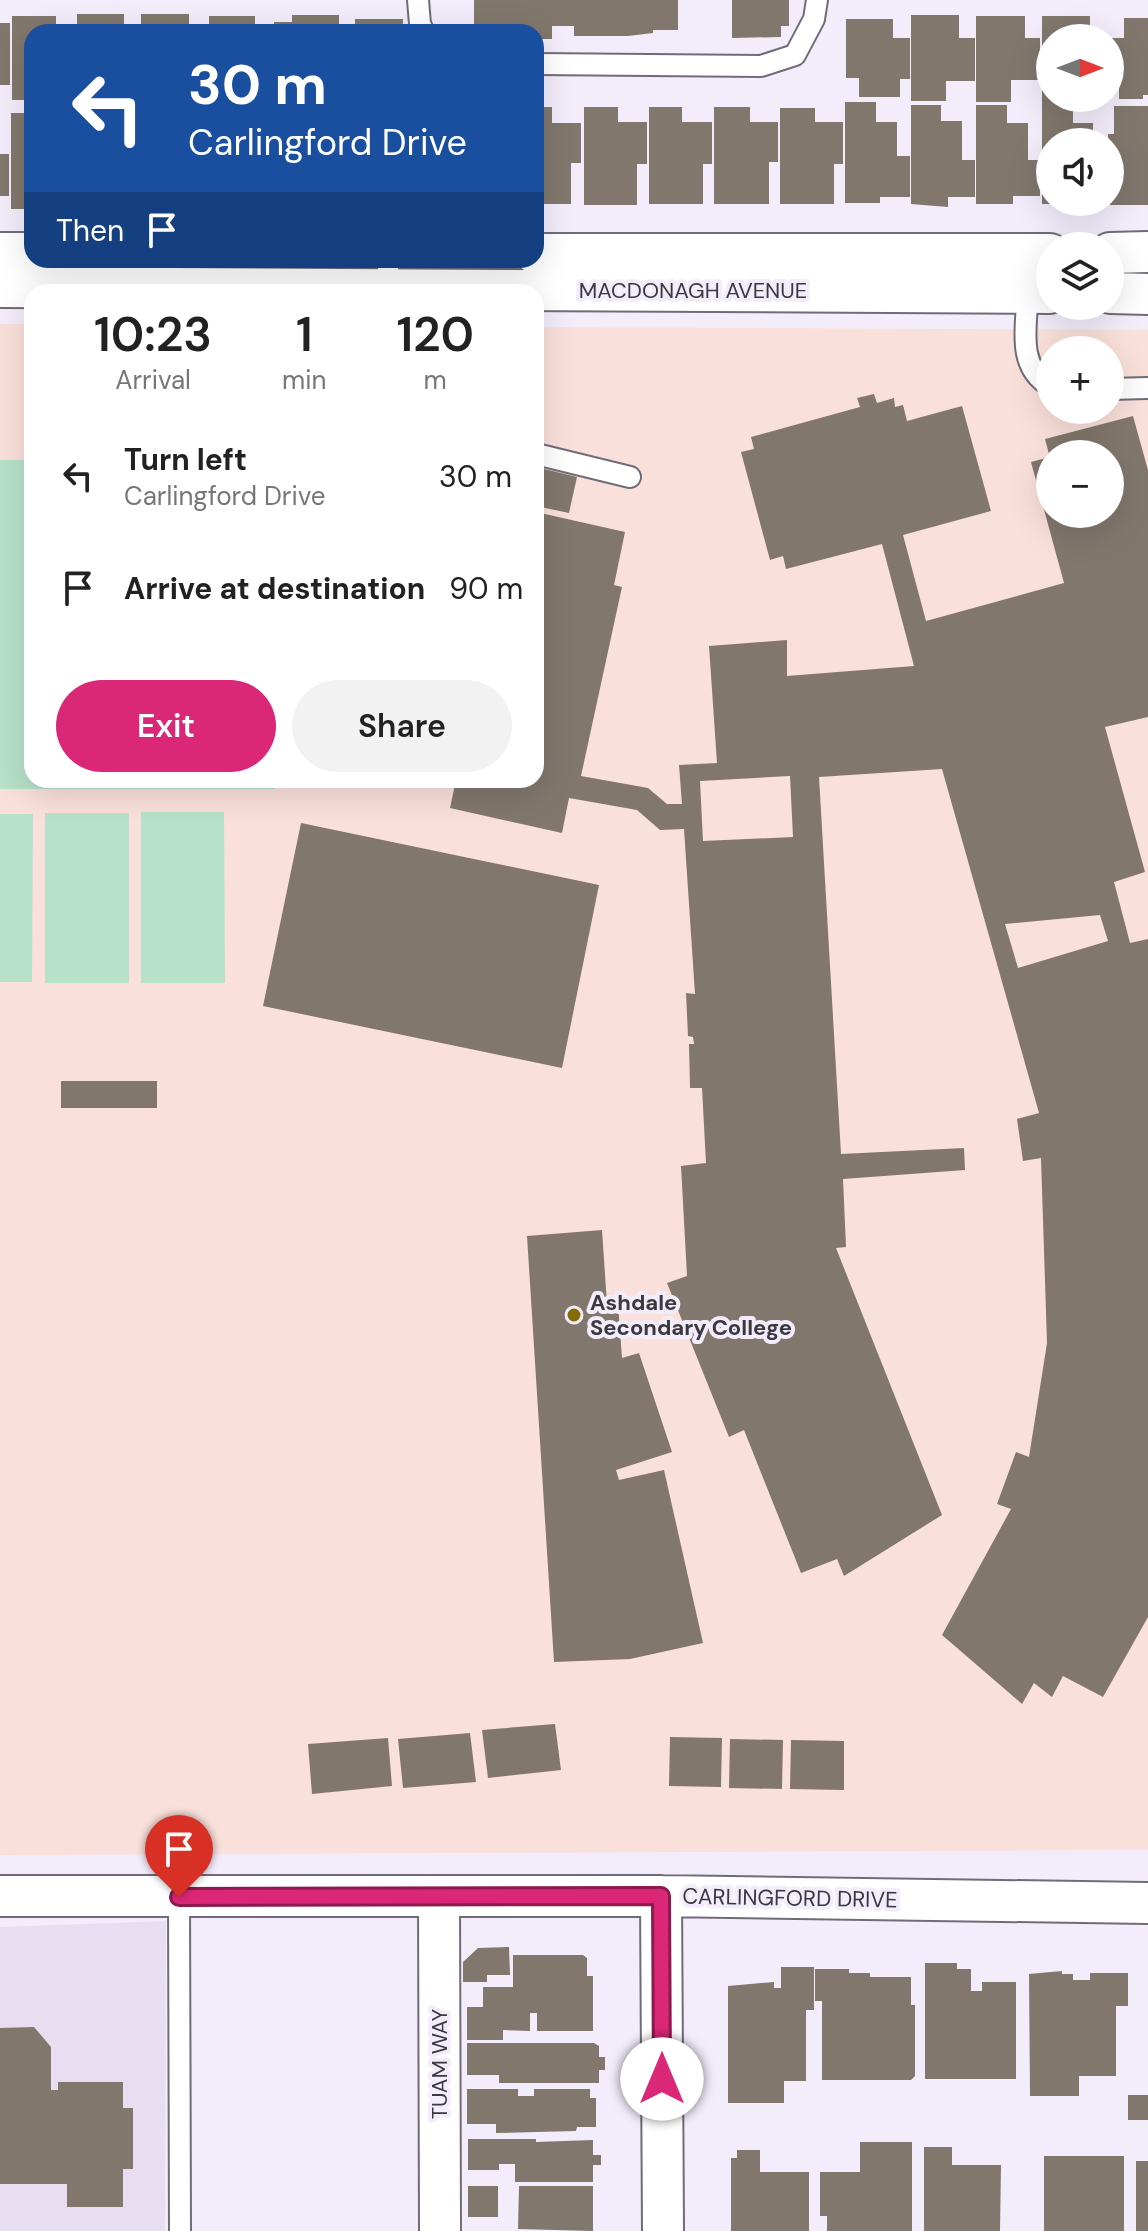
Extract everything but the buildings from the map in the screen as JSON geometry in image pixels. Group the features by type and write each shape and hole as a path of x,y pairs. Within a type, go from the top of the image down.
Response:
{"street":[{"path":"1124,253 1148,252"},
{"path":"0,253 24,253"},
{"name":"MACDONAGH AVENUE","path":"544,254 1036,273"},
{"name":"MACDONAGH AVENUE","path":"166,284 1036,273"},
{"name":"MACDONAGH AVENUE","path":"0,287 24,287"},
{"path":"1124,293 1148,294"},
{"name":"CARLINGFORD DRIVE","path":"0,1896 661,1896 1148,1903"},
{"path":"661,1896 663,2231"},
{"name":"TUAM WAY","path":"439,1897 440,2231"}],"lane":[{"path":"418,0 420,24"},
{"path":"544,64 761,66 795,55 814,19 817,0"},
{"path":"1036,294 1027,359 1036,376"},
{"path":"1124,389 1148,388"},
{"path":"544,456 630,477"},
{"path":"179,1897 180,2231"}],"shaded area":[{"name":"Ashdale Secondary College","path":"0,324 24,324 24,788 544,788 544,327 1148,330 1148,1850 0,1855"},
{"path":"166,1921 165,2231 0,2231 0,1927"}],"green space":[{"path":"0,460 24,460 24,788 275,789 0,789"},
{"path":"141,812 224,812 225,983 141,983"},
{"path":"45,813 129,813 129,983 45,983"},
{"path":"0,814 33,814 32,982 0,982"}],"place":[{"name":"Ashdale Secondary College","path":"574,1315"}],"route":[{"path":"179,1897 661,1896 662,2079"}]}
